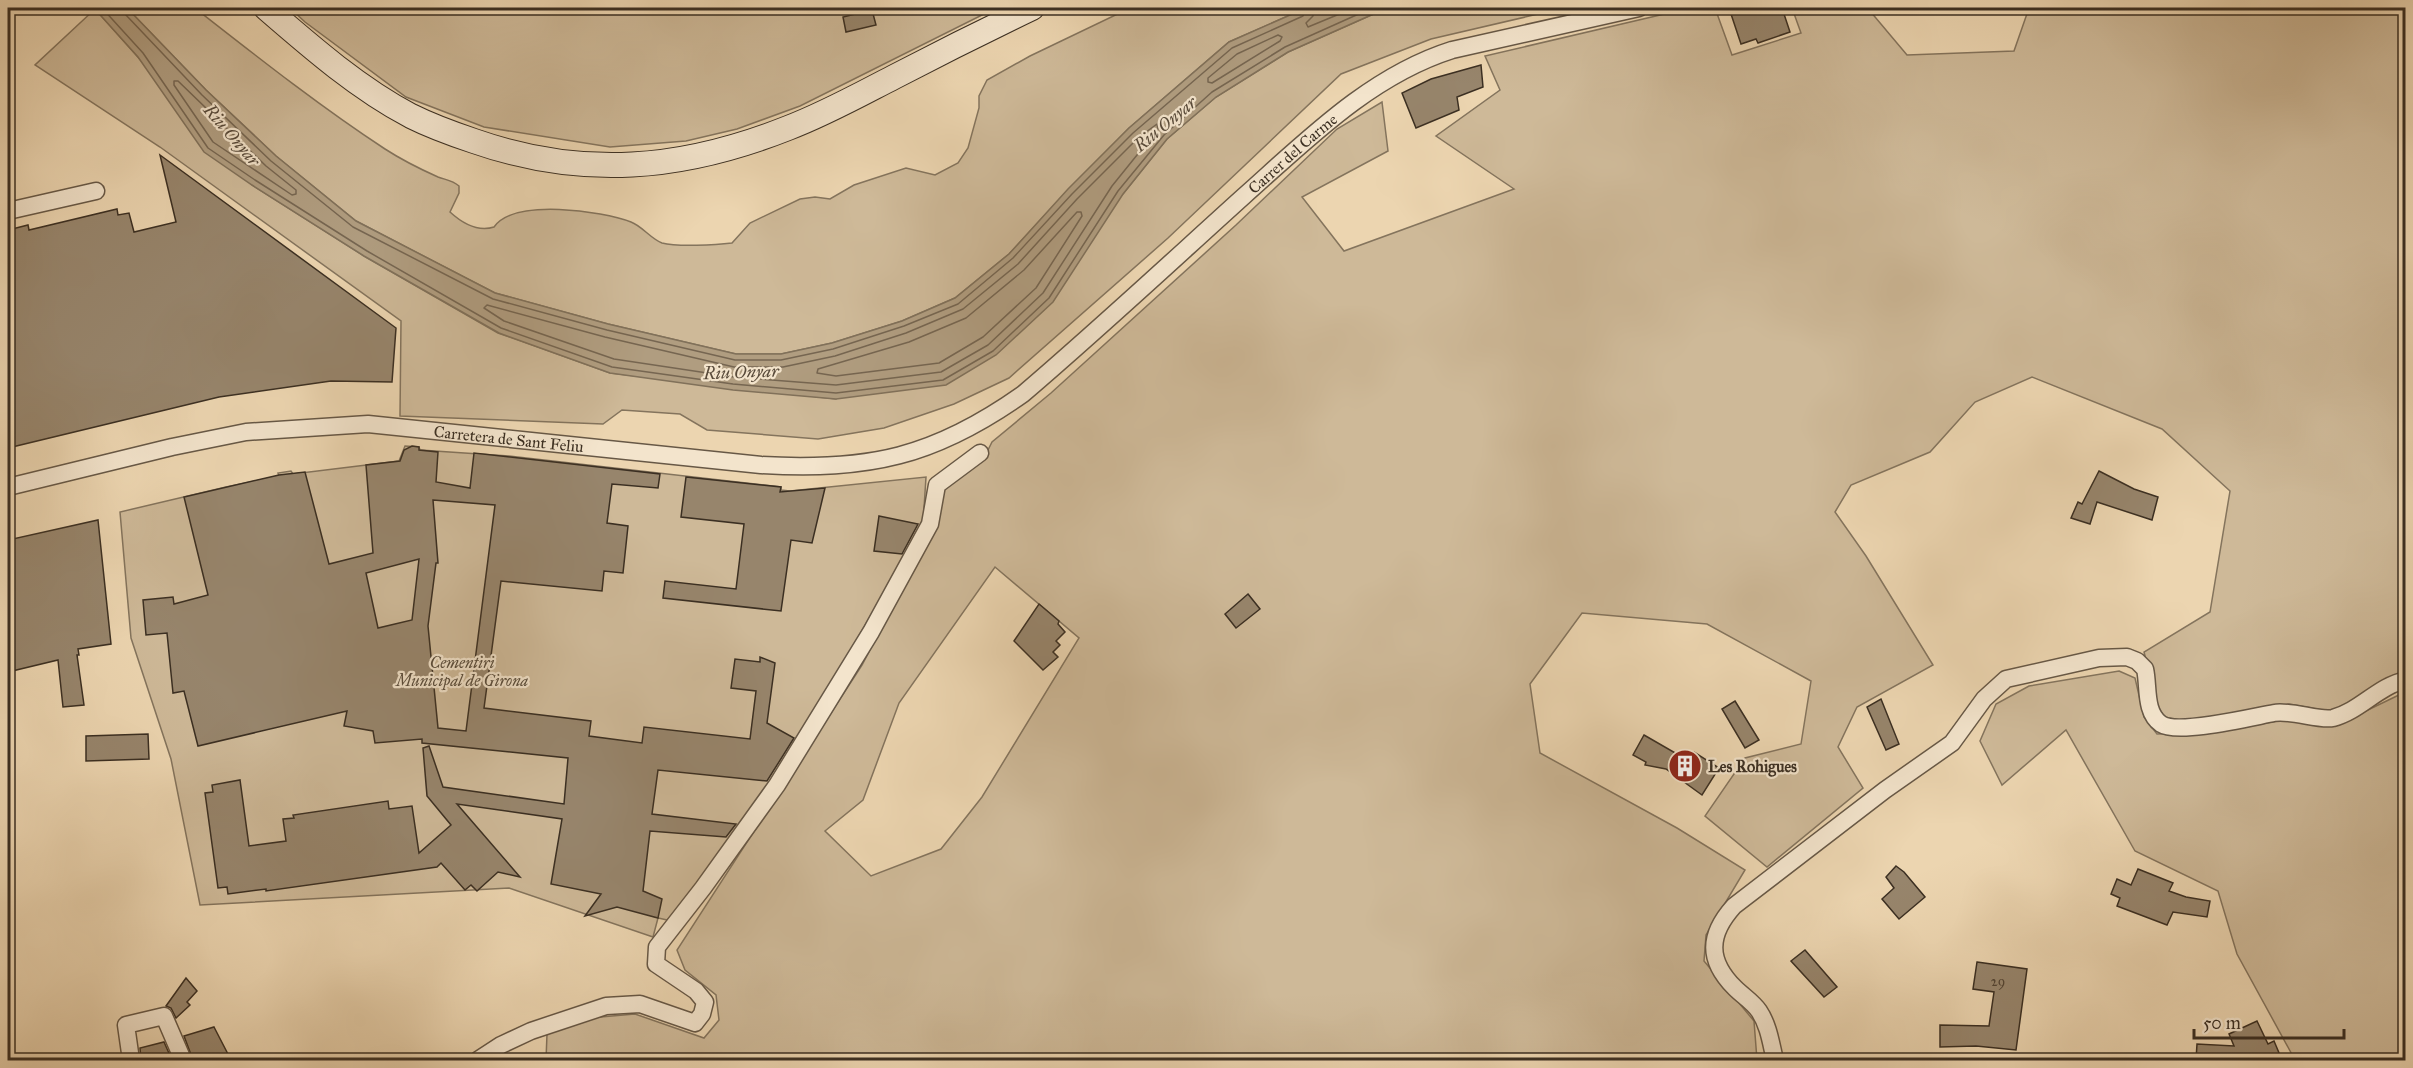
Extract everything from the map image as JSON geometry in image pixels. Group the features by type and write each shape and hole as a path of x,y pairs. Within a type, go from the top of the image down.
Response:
{"main road":[{"path":"266,8 347,74 411,116 516,155 556,162 601,166 681,161 779,132 830,110 1032,8"}],"street":[{"name":"Carrer del Carme","path":"1005,407 1037,382 1322,127 1384,81 1430,57 1452,50 1639,8"},
{"path":"8,211 96,191"},
{"name":"Carretera de Sant Feliu","path":"8,487 172,447 246,432 368,424 761,465 810,468 850,465 883,460 921,450 953,436 1005,407"},
{"path":"478,1060 501,1045 531,1031 606,1006 640,1004 695,1023 702,1014 705,1002 696,991 656,964 657,947 703,888 777,785 871,632 930,524 936,485 980,453"},
{"path":"1775,1060 1767,1027 1760,1012 1728,980 1715,957 1717,928 1734,906 1885,790 1952,743 1984,699 2006,680 2099,658 2127,657 2137,661 2145,669 2153,716 2163,725 2177,728 2199,727 2279,712 2331,718 2357,707 2385,687 2406,680"},
{"path":"131,1060 126,1025 164,1016 183,1060"}],"green space":[{"path":"127,8 193,8 200,12 361,133 404,161 459,186 459,193 450,212 470,226 494,227 504,218 520,212 580,211 631,222 662,243 707,245 732,243 750,223 800,199 815,197 830,199 854,185 906,168 935,175 958,163 968,148 979,108 979,96 987,80 1030,56 1130,8 1306,8 1229,42 1129,128 1009,254 955,298 902,321 832,343 781,354 736,354 608,324 495,293 356,221 276,156 206,90"},
{"path":"290,8 996,8 800,106 737,129 686,141 610,147 484,127 406,97 305,22"},
{"path":"1387,8 1564,8 1431,39 1341,74 1168,238 1009,378 954,404 884,428 818,439 707,430 680,414 622,410 603,424 400,416 401,321 160,147 35,65 95,9 252,185 364,256 498,333 610,373 836,399 1123,194 1167,139 1216,97 1288,52"},
{"path":"1690,8 1715,8 1732,55 1801,33 1792,8 1876,8 1870,11 1907,55 2014,51 2029,8 2405,8 2405,673 2394,675 2334,712 2289,704 2184,721 2164,717 2158,706 2144,652 2210,612 2230,491 2162,429 2032,377 1975,402 1930,452 1851,485 1835,512 1866,556 1933,665 1857,707 1838,747 1863,788 1767,867 1705,816 1745,758 1801,744 1811,681 1707,624 1582,613 1530,684 1540,753 1677,828 1745,870 1706,935 1704,961 1754,1021 1757,1060 546,1060 547,1034 589,1018 635,1014 704,1038 719,1020 716,995 685,970 677,950 862,665 938,520 941,488 986,454 992,442 1051,393 1236,225 1337,129 1382,102 1388,151 1302,197 1344,251 1514,189 1436,136 1500,90 1485,56","holes":["995,567 1079,638 982,797 941,849 871,876 825,831 863,800 899,703"]},
{"name":"Cementiri Municipal de Girona","path":"405,446 419,447 420,450 509,456 781,487 781,490 790,491 926,477 921,530 772,784 677,912 667,920 658,918 653,937 509,888 200,905 171,759 131,638 120,512 279,476 278,473 291,471 293,474 399,461"},
{"path":"2119,671 2135,678 2144,717 2157,734 2216,732 2283,720 2335,726 2405,692 2405,1060 2295,1060 2237,954 2218,891 2135,851 2066,730 2002,785 1980,741 1996,704 2029,686"}],"water":[{"name":"Riu Onyar","path":"94,8 127,8 206,90 276,156 356,221 495,293 608,324 736,354 781,354 832,343 902,321 955,298 1009,254 1068,189 1129,128 1229,42 1306,8 1387,8 1288,52 1216,97 1167,139 1123,194 1053,302 996,355 946,385 836,399 733,390 610,373 499,333 364,256 204,152 138,57"}],"building":[{"path":"1729,8 1782,8 1790,32 1758,43 1756,39 1741,44"},
{"path":"872,10 876,25 846,32 843,17"},
{"path":"1481,65 1483,87 1457,97 1459,110 1416,128 1402,93 1431,79"},
{"path":"160,155 396,328 392,382 331,381 219,397 8,448 8,230 28,225 29,230 117,209 118,215 129,213 134,232 176,222"},
{"path":"412,446 419,447 419,450 438,452 436,482 470,488 474,453 660,474 658,488 612,484 607,523 628,526 623,573 604,571 602,591 501,581 484,708 591,721 589,736 642,743 644,727 750,739 756,691 731,688 735,659 760,662 760,657 775,663 767,723 794,738 767,781 658,770 652,814 736,824 726,837 650,831 643,891 662,899 658,918 617,907 585,916 601,894 551,884 562,819 457,804 520,877 498,872 477,891 471,885 465,890 441,863 437,867 266,891 266,889 228,894 227,887 218,888 205,793 213,792 212,785 240,780 249,846 286,841 283,819 294,818 293,815 388,801 389,809 412,806 419,853 451,825 427,796 423,748 429,746 443,787 564,804 568,758 422,743 422,739 375,743 373,731 344,726 347,711 198,746 184,691 173,693 167,633 146,635 143,600 173,597 174,604 208,595 184,497 279,475 305,472 329,564 373,553 366,465 400,461 404,450","holes":["433,500 495,505 466,731 438,728 428,626 436,563 438,563","419,559 412,620 378,628 366,573"]},
{"path":"2099,471 2134,489 2158,497 2152,520 2097,502 2090,524 2071,518 2078,502 2082,504"},
{"path":"686,477 781,487 780,492 825,488 812,543 791,540 781,611 663,598 665,581 736,589 744,524 681,517"},
{"path":"879,516 918,524 902,554 874,551"},
{"path":"98,520 111,644 78,649 84,705 63,707 58,660 8,672 8,540"},
{"path":"1248,594 1260,609 1236,628 1225,614"},
{"path":"1039,604 1059,621 1058,624 1065,632 1056,641 1060,645 1053,652 1058,657 1043,670 1014,641"},
{"path":"1881,699 1899,744 1886,750 1867,707"},
{"path":"1735,701 1759,740 1745,748 1722,709"},
{"path":"148,734 149,759 86,761 86,736"},
{"name":"Les Rohigues","path":"1644,735 1689,761 1694,752 1719,768 1702,795 1666,769 1645,765 1646,762 1633,755"},
{"path":"1896,866 1925,897 1899,919 1882,899 1894,888 1886,877"},
{"path":"2138,869 2173,883 2169,891 2186,897 2210,901 2207,917 2173,912 2167,925 2117,906 2120,898 2111,894 2117,879 2131,885"},
{"path":"1805,950 1837,987 1824,997 1791,961"},
{"path":"1977,962 2027,969 2016,1050 1976,1046 1940,1047 1940,1025 1989,1026 1994,992 1973,989"},
{"path":"186,978 197,991 187,1002 190,1005 176,1018 171,1008 166,1006"},
{"path":"2257,1021 2268,1044 2274,1041 2282,1060 2196,1060 2197,1044 2234,1046 2229,1034"},
{"path":"214,1027 231,1060 193,1060 184,1036"},
{"path":"164,1042 172,1060 141,1060 140,1048"}],"place":[{"name":"Les Rohigues","path":"1685,766"}]}
